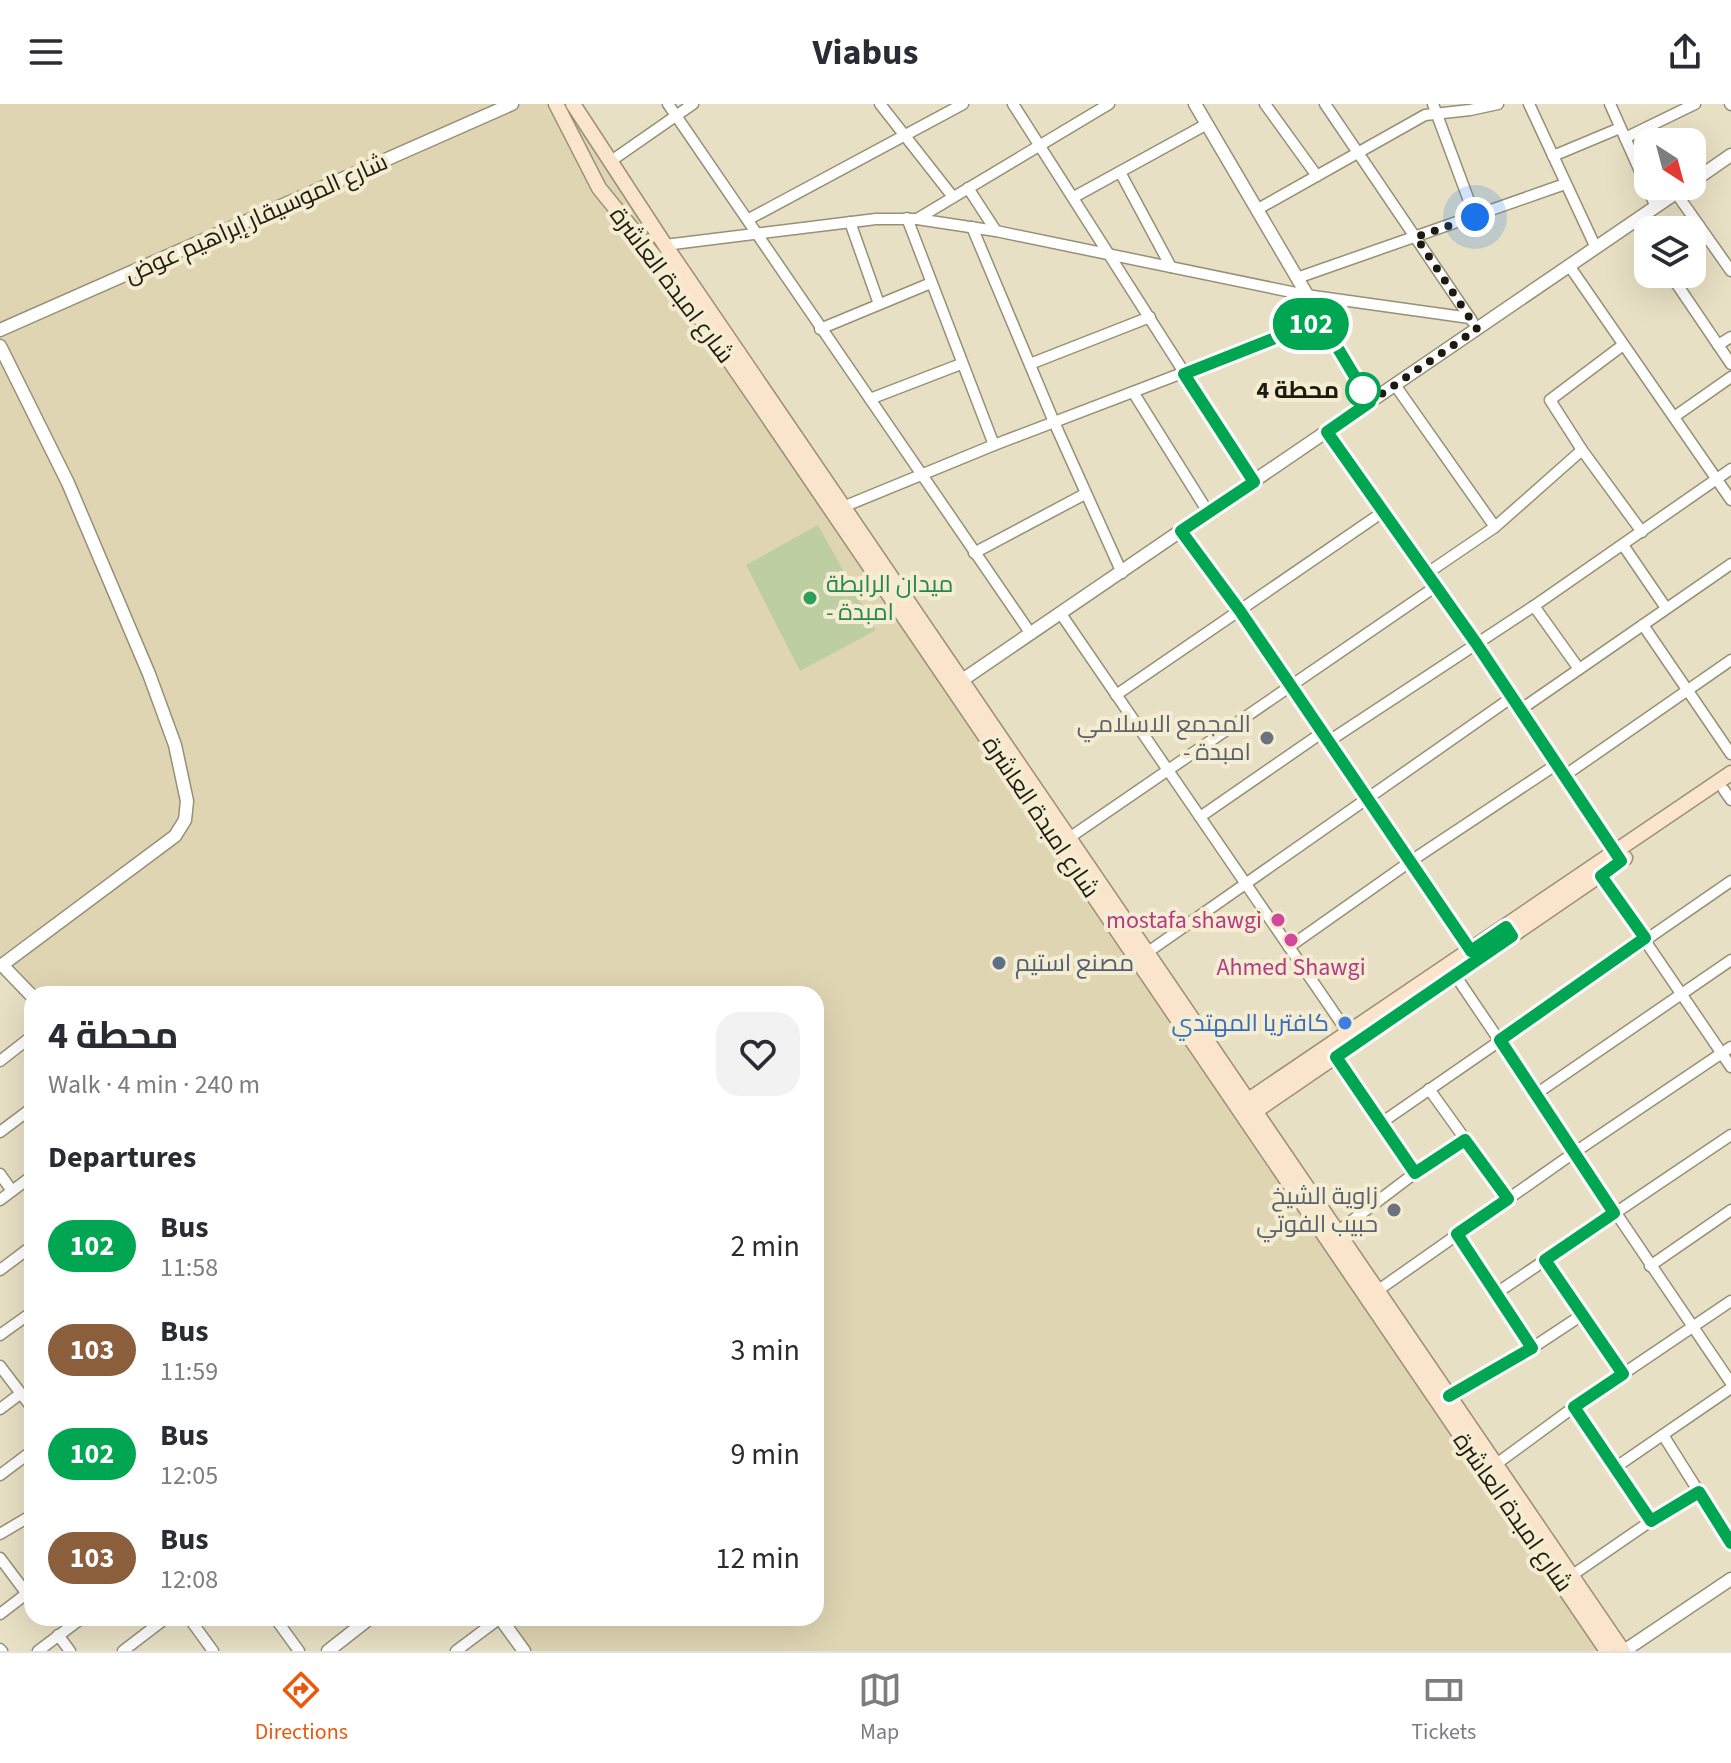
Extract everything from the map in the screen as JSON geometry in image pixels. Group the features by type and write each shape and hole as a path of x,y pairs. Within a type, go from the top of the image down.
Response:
{"main road":[{"name":"شارع امبدة العاشرة","path":"556,104 599,188 676,283 1148,952 1248,1109 1263,1148 1607,1651"},
{"name":"شارع امبدة العاشرة","path":"573,104 958,683 1623,1651"},
{"path":"1248,1109 1336,1057 1455,975 1509,932 1619,857 1731,773"},
{"path":"1248,1109 1348,1033 1471,951 1509,932 1601,876 1619,857 1729,791"}],"street":[{"name":"شارع الموسيقار إبراهيم عوض","path":"0,330 512,104"},
{"path":"668,104 1031,634"},
{"path":"611,161 693,104"},
{"path":"880,104 953,197"},
{"path":"749,219 963,104"},
{"path":"1013,104 1254,482"},
{"path":"912,219 1109,104"},
{"path":"1195,104 1370,402"},
{"path":"1265,104 1317,176"},
{"path":"1325,104 1474,324"},
{"path":"1258,209 1435,108 1470,110 1498,104"},
{"path":"1529,104 1596,248"},
{"path":"1610,104 1656,207"},
{"path":"1553,156 1695,104"},
{"path":"1435,108 1475,217"},
{"path":"1074,197 1207,124"},
{"path":"1706,173 1729,159"},
{"path":"1120,172 1171,267"},
{"path":"1297,278 1565,184"},
{"path":"968,188 996,231"},
{"path":"1642,216 1666,200"},
{"path":"1687,200 1731,270"},
{"path":"912,219 931,283 994,445"},
{"path":"665,245 850,222 912,219 996,231 1306,295 1474,324"},
{"path":"850,222 879,304"},
{"path":"958,683 1395,385 1474,324 1570,267 1634,222"},
{"path":"972,227 1085,494 1122,573"},
{"path":"1570,267 1731,500"},
{"path":"820,329 931,283"},
{"path":"1679,288 1731,364"},
{"path":"1030,364 1150,317"},
{"path":"843,507 994,445 1321,320"},
{"path":"1718,345 1731,337"},
{"path":"1623,345 1550,400 1642,532"},
{"path":"0,346 68,483 149,674 175,745 187,801 185,820 175,836 6,962 26,986"},
{"path":"870,399 961,364"},
{"path":"1674,417 1731,377"},
{"path":"1395,385 1495,527"},
{"path":"1133,392 1208,512"},
{"path":"1327,432 1476,643 1619,857"},
{"path":"1426,574 1495,527 1582,450"},
{"path":"1200,817 1534,606 1731,469"},
{"path":"974,553 1085,494"},
{"path":"1116,695 1383,512"},
{"path":"1181,531 1240,611 1471,951"},
{"path":"1623,545 1666,608"},
{"path":"1520,710 1731,564"},
{"path":"1069,838 1435,587"},
{"path":"1534,606 1579,669"},
{"path":"1061,614 1348,1033"},
{"path":"1643,625 1731,754"},
{"path":"1564,776 1731,660"},
{"path":"1148,952 1511,698"},
{"path":"1289,947 1557,764"},
{"path":"1601,876 1682,994 1726,1050 1731,1067"},
{"path":"1381,1123 1731,881"},
{"path":"1536,1094 1731,960"},
{"path":"1455,975 1731,1386 1616,1467"},
{"path":"0,1061 24,1042"},
{"path":"1377,1291 1726,1050"},
{"path":"1336,1057 1415,1173"},
{"path":"1429,1089 1508,1199"},
{"path":"0,1132 24,1114"},
{"path":"1495,1294 1731,1135"},
{"path":"1337,1232 1465,1140"},
{"path":"0,1174 12,1191"},
{"path":"0,1200 24,1182"},
{"path":"1650,1266 1731,1210"},
{"path":"1457,1234 1532,1348"},
{"path":"2,1264 24,1251"},
{"path":"1545,1260 1623,1374"},
{"path":"1495,1465 1574,1407 1731,1301"},
{"path":"1449,1396 1582,1315"},
{"path":"0,1335 24,1318"},
{"path":"0,1366 24,1399"},
{"path":"0,1409 20,1394"},
{"path":"1574,1407 1651,1521"},
{"path":"1663,1435 1731,1543"},
{"path":"0,1475 24,1457"},
{"path":"1571,1576 1699,1492"},
{"path":"0,1534 24,1520"},
{"path":"0,1558 24,1586"},
{"path":"1623,1651 1731,1579"},
{"path":"0,1614 24,1596"},
{"path":"38,1651 71,1626"},
{"path":"123,1651 156,1626"},
{"path":"195,1626 213,1651"},
{"path":"281,1626 299,1651"},
{"path":"328,1651 360,1626"},
{"path":"456,1651 489,1626"},
{"path":"506,1626 524,1651"},
{"path":"58,1635 70,1651"}],"shaded area":[{"path":"0,104 565,104 1340,1233 1605,1651 529,1651 509,1626 824,1626 824,986 24,986 24,998 0,967"}],"green space":[{"name":"ميدان الرابطة - امبدة","path":"818,525 876,630 800,671 746,565"}],"bus line":[{"name":"102","path":"1449,1396 1532,1348 1457,1234 1508,1199 1465,1140 1415,1173 1336,1057 1512,936 1506,927 1471,951 1240,611 1181,531 1254,482 1184,374 1321,320 1370,402 1327,432 1476,643 1621,861 1601,876 1645,938 1500,1040 1614,1213 1545,1260 1623,1374 1574,1407 1651,1521 1699,1492 1731,1543"}],"place":[{"name":"محطة 4","path":"1363,390"},
{"name":"ميدان الرابطة - امبدة","path":"810,598"},
{"name":"المجمع الاسلامي - امبدة","path":"1267,738"},
{"name":"mostafa shawgi","path":"1278,920"},
{"name":"Ahmed Shawgi","path":"1291,940"},
{"name":"مصنع استيم","path":"999,963"},
{"name":"كافتريا المهتدي","path":"1345,1023"},
{"name":"زاوية الشيخ حبيب الفوتي","path":"1394,1210"}],"route":[{"path":"1363,390 1370,402 1477,329 1416,237 1475,217"}]}
